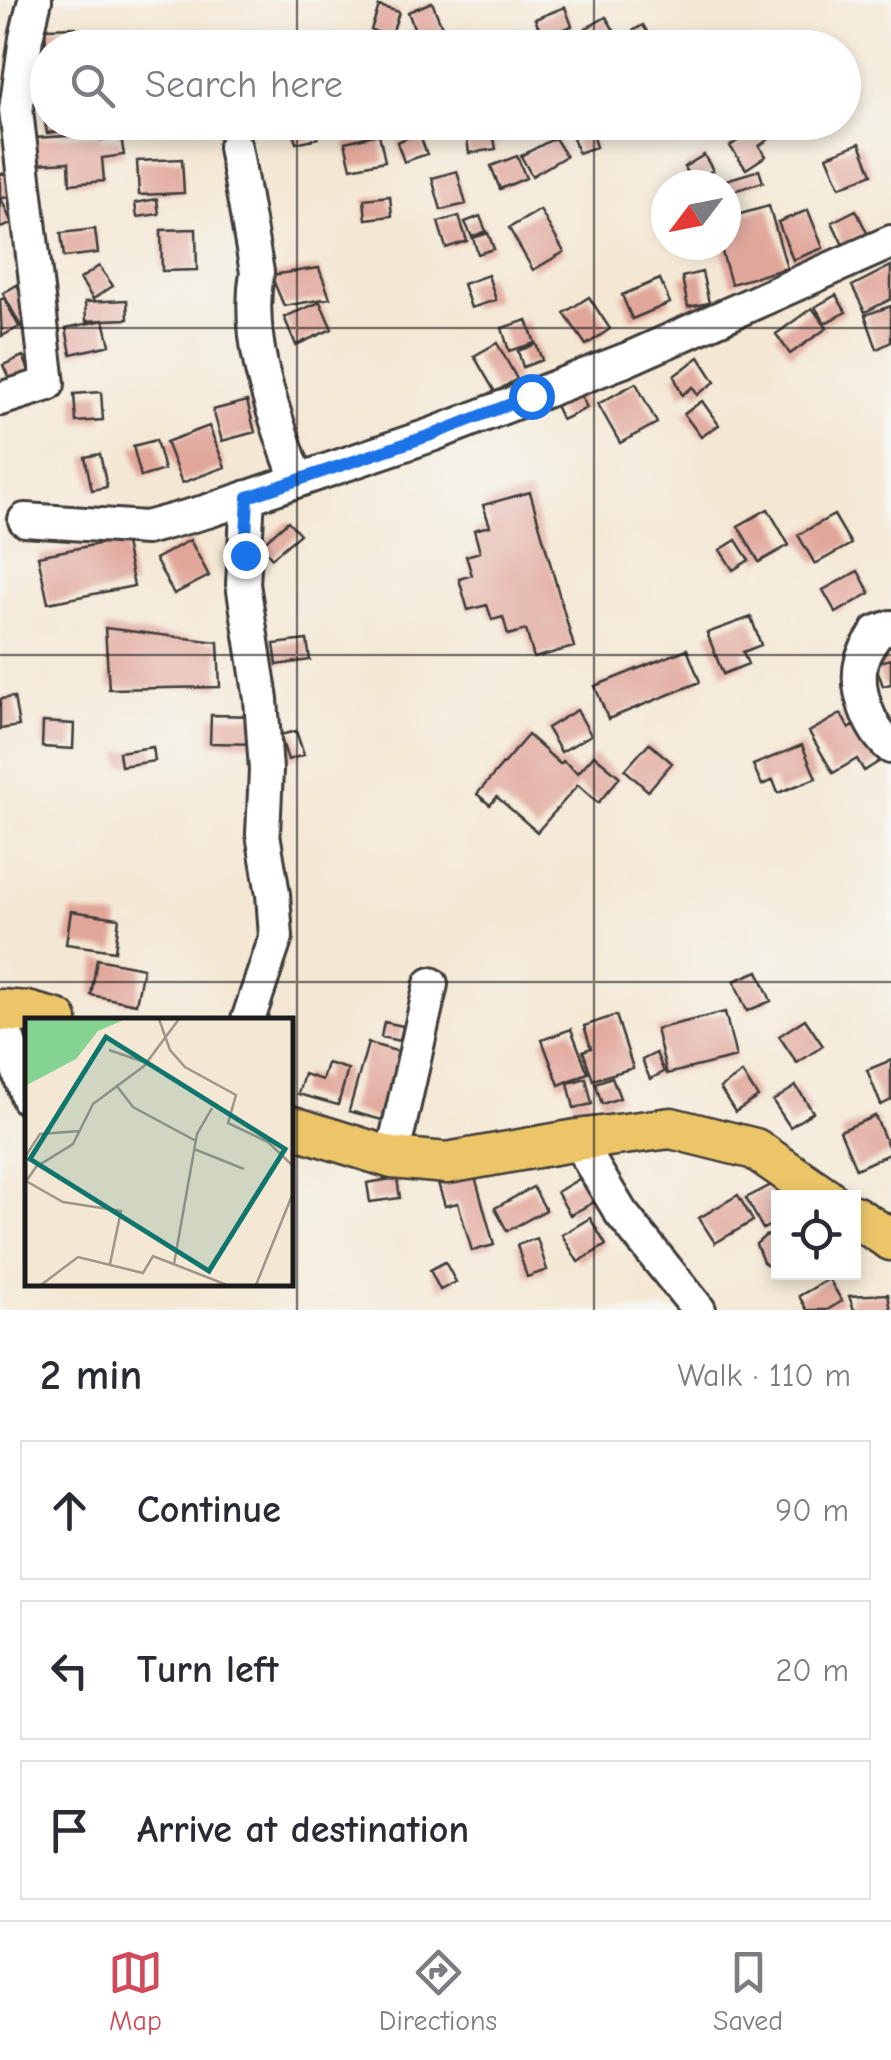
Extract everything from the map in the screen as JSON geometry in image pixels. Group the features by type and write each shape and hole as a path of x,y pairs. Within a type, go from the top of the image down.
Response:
{"main road":[{"path":"0,1013 27,1012 50,1018"},
{"path":"292,1127 392,1158 447,1162 671,1128 755,1149 814,1190"},
{"path":"861,1221 891,1240"}],"street":[{"path":"0,399 48,384 16,110 35,0"},
{"path":"235,147 257,272 253,293 254,344 297,480"},
{"path":"25,520 146,528 248,497 434,434 628,359 891,242"},
{"path":"248,497 243,584 261,699 266,770 263,834 276,937 249,1018"},
{"path":"891,627 877,632 862,659 861,689 868,714 891,747"},
{"path":"392,1158 431,984"},
{"path":"0,1013 25,1090"},
{"path":"576,1140 621,1213 700,1310"}],"building":[{"path":"432,2 443,30 415,30 408,12"},
{"path":"379,6 399,12 393,30 371,30"},
{"path":"565,7 572,26 540,30 535,19"},
{"path":"606,17 614,30 586,30"},
{"path":"76,27 76,30 45,30"},
{"path":"34,140 122,140 124,155 102,158 104,181 70,184 69,162 36,164"},
{"path":"380,140 385,161 351,168 345,142"},
{"path":"422,140 427,154 404,162 397,142"},
{"path":"467,140 494,140 496,149 469,153"},
{"path":"556,140 566,156 532,176 521,156"},
{"path":"574,140 594,140 596,147 578,153"},
{"path":"739,140 768,140 759,146 766,156 746,169 730,146"},
{"path":"860,143 872,174 840,187 827,156"},
{"path":"704,155 713,170 686,170 684,167"},
{"path":"517,156 526,178 500,189 491,166"},
{"path":"182,159 184,193 139,195 137,161"},
{"path":"759,170 763,182 741,189 741,175"},
{"path":"457,171 466,204 441,210 432,178"},
{"path":"9,173 12,197 1,198 12,224 0,228 0,174"},
{"path":"390,196 392,216 366,219 364,199"},
{"path":"157,199 159,214 137,217 135,203"},
{"path":"769,206 787,268 731,284 724,260 741,260 741,214"},
{"path":"540,210 564,252 533,270 509,228"},
{"path":"808,210 823,248 793,260 778,222"},
{"path":"856,210 867,233 843,245 832,222"},
{"path":"459,216 467,241 446,248 438,222"},
{"path":"480,216 486,231 472,237 465,222"},
{"path":"95,229 98,253 64,257 61,233"},
{"path":"196,229 197,270 162,271 161,230"},
{"path":"488,233 494,249 478,254 473,238"},
{"path":"99,266 113,286 93,299 80,279"},
{"path":"891,266 891,299 865,312 852,286"},
{"path":"319,268 330,298 284,306 271,275"},
{"path":"702,272 709,303 688,307 682,277"},
{"path":"488,275 496,300 471,308 463,284"},
{"path":"660,279 670,303 632,319 622,295"},
{"path":"17,285 39,324 24,332 3,293"},
{"path":"836,295 846,312 825,323 815,307"},
{"path":"589,297 610,329 586,345 564,313"},
{"path":"4,298 19,327 2,336 0,300"},
{"path":"127,300 128,319 86,321 85,302"},
{"path":"320,302 332,329 296,345 284,317"},
{"path":"891,306 891,342 877,349 865,315"},
{"path":"812,308 827,328 790,354 776,334"},
{"path":"104,320 110,345 71,354 66,328"},
{"path":"527,320 535,343 509,351 502,328"},
{"path":"497,343 517,379 495,392 474,356"},
{"path":"536,344 542,360 523,367 518,351"},
{"path":"23,356 32,378 13,387 3,365"},
{"path":"699,357 715,382 697,395 693,387 682,395 674,376"},
{"path":"636,383 657,423 620,443 598,404"},
{"path":"579,391 587,408 562,420 554,403"},
{"path":"101,392 103,420 76,422 74,394"},
{"path":"247,401 255,432 222,441 213,410"},
{"path":"702,401 719,425 701,437 684,414"},
{"path":"209,426 225,467 182,483 166,442"},
{"path":"156,440 164,470 141,477 133,446"},
{"path":"100,454 107,487 92,490 85,457"},
{"path":"530,492 574,647 534,658 526,630 508,635 503,617 492,620 487,605 468,610 459,579 472,575 466,556 480,552 474,530 490,526 483,505"},
{"path":"768,509 789,545 759,562 738,526"},
{"path":"834,515 851,544 815,564 798,535"},
{"path":"288,521 300,534 272,558 261,545"},
{"path":"124,539 134,586 48,603 38,556"},
{"path":"190,540 209,576 174,594 155,559"},
{"path":"736,540 749,560 733,570 720,550"},
{"path":"858,571 870,593 836,613 823,590"},
{"path":"751,617 761,645 743,652 748,664 723,674 707,633"},
{"path":"105,628 218,642 220,687 109,689"},
{"path":"307,640 310,660 277,665 274,644"},
{"path":"687,649 700,682 608,719 595,686"},
{"path":"891,659 891,684 883,686 875,663"},
{"path":"14,697 19,726 0,729 0,699"},
{"path":"577,710 591,735 561,752 547,728"},
{"path":"841,714 849,729 859,723 880,761 864,771 857,759 833,773 809,732"},
{"path":"211,715 259,716 259,744 210,743"},
{"path":"43,722 74,724 73,749 42,747"},
{"path":"296,731 304,755 288,760 280,735"},
{"path":"528,735 560,764 563,761 578,773 594,755 620,777 598,803 578,785 537,832 497,797 490,805 477,794"},
{"path":"649,743 672,763 648,791 625,770"},
{"path":"802,745 816,778 778,793 773,780 762,785 753,765"},
{"path":"153,747 155,761 121,766 119,752"},
{"path":"71,911 119,918 115,951 66,944"},
{"path":"97,959 143,968 136,1004 91,995"},
{"path":"758,971 771,1001 747,1011 734,981"},
{"path":"725,1012 736,1057 667,1074 656,1029"},
{"path":"616,1015 633,1068 593,1080 583,1051 591,1048 584,1026"},
{"path":"805,1019 823,1046 797,1063 779,1036"},
{"path":"384,1022 403,1026 400,1041 381,1037"},
{"path":"571,1029 588,1073 559,1085 542,1040"},
{"path":"368,1043 400,1052 382,1120 349,1111"},
{"path":"656,1053 664,1072 650,1079 642,1060"},
{"path":"891,1060 891,1100 881,1105 867,1070"},
{"path":"327,1063 348,1069 338,1105 298,1094 304,1074 322,1080"},
{"path":"742,1073 758,1097 735,1112 720,1088"},
{"path":"612,1077 620,1098 602,1104 595,1083"},
{"path":"586,1078 592,1104 574,1108 568,1083"},
{"path":"796,1086 813,1112 790,1127 773,1101"},
{"path":"875,1116 891,1153 856,1169 840,1131"},
{"path":"474,1173 494,1245 472,1251 458,1203 445,1206 438,1183"},
{"path":"586,1175 600,1199 570,1215 557,1192"},
{"path":"397,1178 400,1198 370,1202 367,1183"},
{"path":"785,1178 792,1190 771,1190 771,1225 763,1229 746,1198"},
{"path":"533,1187 546,1210 507,1231 495,1208"},
{"path":"738,1195 753,1221 715,1243 699,1218"},
{"path":"590,1218 606,1245 578,1262 562,1235"},
{"path":"771,1235 771,1268 763,1262 756,1244"},
{"path":"537,1238 547,1270 527,1277 517,1245"},
{"path":"445,1262 456,1282 440,1290 430,1270"},
{"path":"830,1280 842,1301 827,1310 807,1310 799,1296"},
{"path":"888,1294 891,1310 854,1310 849,1296"}],"route":[{"path":"245,555 248,497 434,434 531,396"}]}
